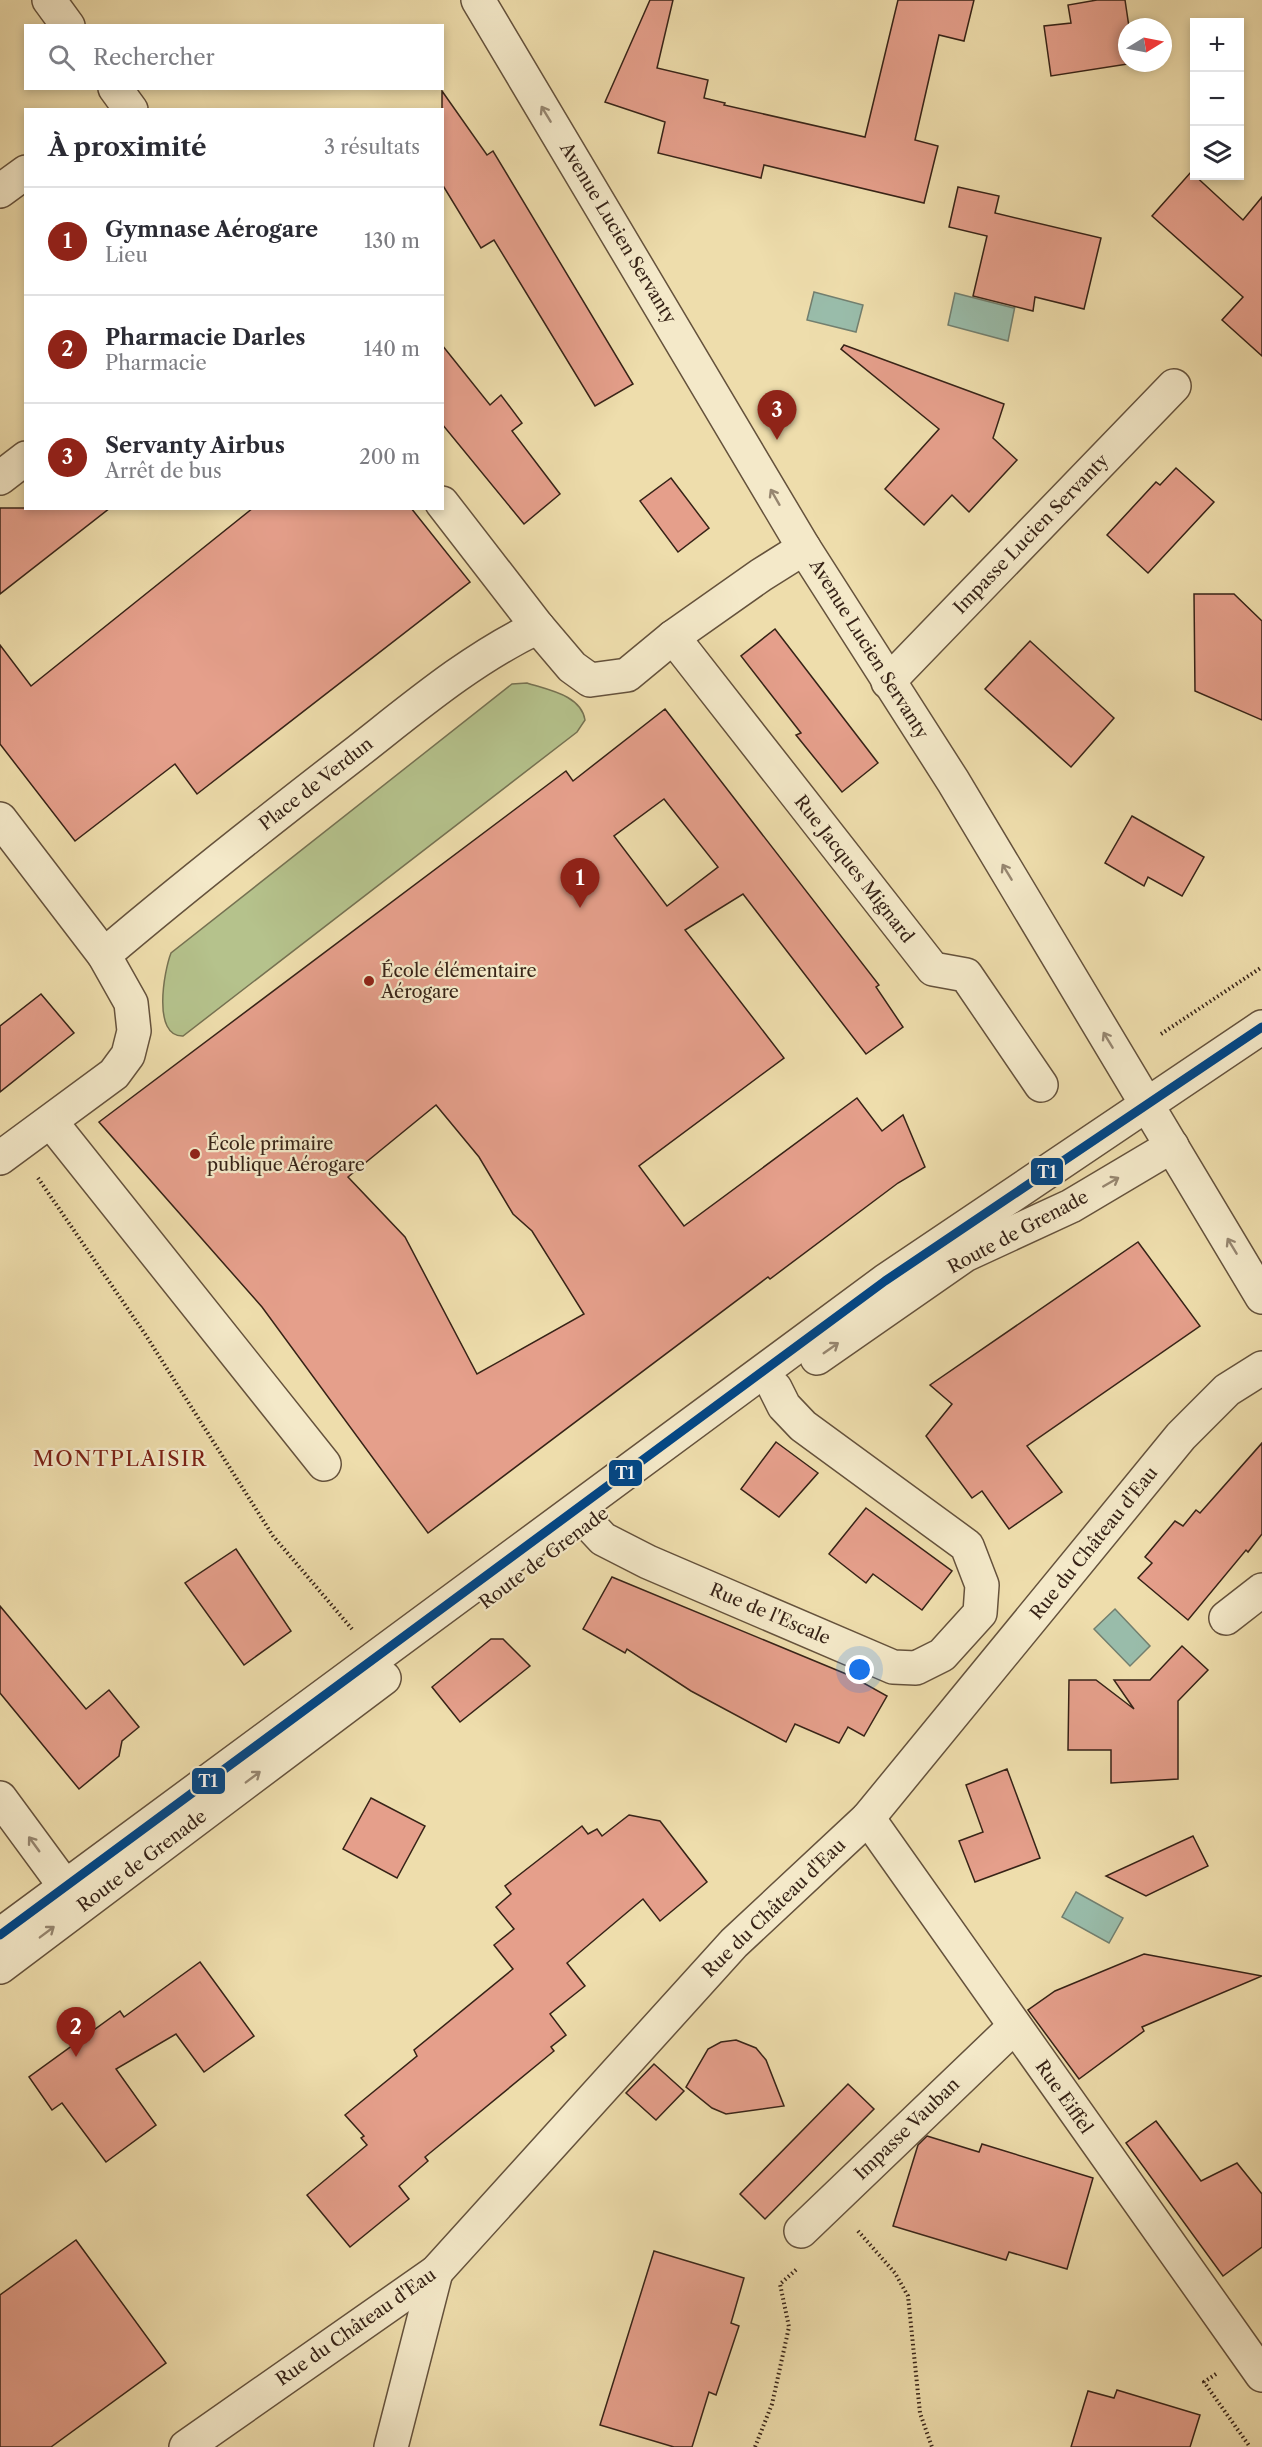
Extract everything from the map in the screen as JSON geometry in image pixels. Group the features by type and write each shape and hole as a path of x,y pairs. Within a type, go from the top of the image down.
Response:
{"street":[{"path":"49,0 67,24"},
{"name":"Avenue Lucien Servanty","path":"478,0 804,548 953,781 1262,1296"},
{"path":"0,191 24,173"},
{"name":"Impasse Lucien Servanty","path":"888,682 1174,386"},
{"path":"0,478 24,460"},
{"path":"444,505 513,591 538,627 572,667 590,680 627,675 673,637 761,575 804,548"},
{"name":"Place de Verdun","path":"104,955 200,874 429,695 510,640 538,627"},
{"name":"Rue Jacques Mignard","path":"673,637 933,969 966,975 1041,1086"},
{"path":"0,819 104,955 131,1003 134,1031 128,1055 114,1074 8,1153"},
{"path":"0,1935 885,1281 1144,1096 1262,1006"},
{"path":"1144,1096 1262,1027"},
{"path":"51,1122 324,1464"},
{"name":"Route de Grenade","path":"0,1967 66,1887 589,1524 775,1388 965,1256 1071,1206 1172,1146"},
{"name":"Rue du Château d'Eau","path":"186,2447 436,2272 734,1943 868,1818 1181,1436 1227,1390 1262,1368"},
{"name":"Rue de l'Escale","path":"589,1524 603,1539 648,1562 893,1667 916,1668 942,1655 980,1613 982,1585 967,1546 803,1425 784,1406 775,1388"},
{"path":"1226,1618 1262,1590"},
{"path":"0,1798 66,1887"},
{"name":"Rue Eiffel","path":"868,1818 1262,2374"},
{"path":"0,1910 66,1887"},
{"name":"Impasse Vauban","path":"801,2231 1014,2027"},
{"path":"391,2447 436,2272"}],"path":[{"path":"1161,1034 1262,967"},
{"path":"8,1153 145,1334 273,1536 352,1630"},
{"path":"832,2201 895,2273 908,2296 920,2413 932,2447"},
{"path":"755,2447 772,2404 789,2327 780,2284 815,2253 801,2231"}],"green space":[{"path":"527,683 554,691 577,705 585,720 577,732 183,1036 173,1033 167,1026 163,1002 171,953 512,684"}],"shaded area":[{"path":"814,292 863,305 856,332 807,320"},
{"path":"955,293 1014,308 1015,306 1008,341 948,325"},
{"path":"1115,1609 1150,1646 1130,1666 1094,1629"},
{"path":"1076,1892 1123,1918 1109,1943 1062,1917"}],"building":[{"path":"650,0 673,0 657,68 708,80 704,98 725,103 724,105 865,137 898,0 974,0 964,41 939,35 915,140 938,146 924,203 764,165 761,178 658,153 665,122 605,102"},
{"path":"1097,0 1125,0 1128,18 1118,18 1118,66 1051,76 1044,26 1071,23 1068,5"},
{"path":"442,91 487,155 493,151 633,384 595,406 494,240 481,248 444,187 444,108 442,108"},
{"path":"1190,173 1190,180 1200,180 1243,220 1262,197 1262,356 1222,320 1243,297 1152,216"},
{"path":"958,187 999,196 995,213 1101,238 1084,309 1035,297 1033,311 973,296 987,236 949,227"},
{"path":"844,345 1004,404 993,438 1017,460 969,512 952,495 924,525 885,489 939,429 841,349"},
{"path":"444,348 490,405 501,395 522,423 512,431 560,494 524,524 444,426"},
{"path":"1176,468 1214,502 1148,573 1107,535 1156,482 1160,485"},
{"path":"671,478 709,528 678,552 640,501"},
{"path":"0,508 107,510 0,594"},
{"path":"251,510 413,510 470,582 197,794 175,764 75,841 0,744 0,645 31,686"},
{"path":"1194,594 1234,594 1262,621 1262,720 1195,691"},
{"path":"775,629 878,763 842,792 796,735 801,733 741,656"},
{"path":"1030,641 1114,718 1071,767 985,689"},
{"path":"665,709 879,985 876,987 903,1027 866,1054 743,894 685,930 784,1058 639,1166 684,1226 857,1098 882,1131 903,1115 925,1167 898,1183 770,1279 768,1277 428,1533 262,1307 99,1122 566,771 573,781","holes":["664,799 718,867 667,906 614,836","436,1105 479,1157 513,1214 532,1231 584,1314 477,1374 405,1237 348,1177"]},
{"path":"1132,816 1204,857 1182,896 1148,877 1144,886 1105,863"},
{"path":"41,994 74,1033 0,1092 0,1026"},
{"path":"1138,1242 1200,1326 1027,1446 1062,1492 1009,1529 982,1491 972,1498 926,1436 952,1404 930,1385"},
{"path":"776,1442 818,1473 779,1517 741,1489"},
{"path":"1262,1443 1262,1534 1188,1620 1138,1578 1152,1563 1145,1557 1175,1521 1183,1526 1196,1510 1200,1513"},
{"path":"866,1508 952,1571 922,1610 873,1574 866,1583 829,1554"},
{"path":"236,1549 291,1631 244,1665 185,1583"},
{"path":"612,1577 851,1676 887,1696 864,1736 848,1727 839,1743 795,1724 786,1742 691,1691 627,1649 625,1653 583,1629"},
{"path":"0,1606 86,1709 109,1690 139,1727 122,1741 119,1756 79,1789 0,1693"},
{"path":"491,1639 503,1639 530,1666 460,1722 432,1687"},
{"path":"1182,1646 1208,1670 1178,1701 1178,1779 1111,1783 1111,1750 1068,1750 1069,1680 1096,1680 1134,1709 1114,1680 1150,1680"},
{"path":"1007,1769 1040,1858 975,1882 959,1841 983,1832 966,1785"},
{"path":"371,1798 425,1826 397,1878 343,1849"},
{"path":"629,1815 660,1821 707,1882 660,1921 643,1899 567,1963 585,1986 550,2014 566,2035 551,2047 554,2051 425,2157 428,2161 399,2186 409,2199 350,2247 307,2195 367,2145 361,2138 364,2136 345,2115 417,2056 414,2050 513,1969 494,1945 514,1929 496,1907 511,1894 505,1886 582,1826 588,1834 597,1829 602,1836"},
{"path":"1193,1836 1208,1866 1146,1896 1106,1876"},
{"path":"1144,1954 1262,1976 1142,2027 1144,2031 1079,2079 1028,2010 1055,1991"},
{"path":"200,1962 254,2036 204,2072 176,2034 116,2069 156,2125 106,2162 62,2103 52,2110 29,2077 120,2011 124,2017"},
{"path":"736,2040 756,2048 766,2060 784,2106 726,2114 712,2108 686,2087 708,2049 721,2042"},
{"path":"654,2064 684,2091 656,2120 626,2093"},
{"path":"848,2084 874,2109 765,2219 740,2194"},
{"path":"1156,2121 1201,2181 1237,2163 1262,2194 1262,2247 1223,2276 1126,2143"},
{"path":"927,2136 979,2152 982,2144 1093,2178 1067,2269 1009,2252 1006,2260 893,2226 918,2145"},
{"path":"76,2240 166,2363 51,2447 0,2447 0,2295"},
{"path":"654,2251 744,2278 731,2323 739,2326 716,2395 709,2392 692,2447 674,2447 600,2425"},
{"path":"1117,2390 1200,2415 1190,2447 1071,2447 1088,2391 1114,2398"}],"transit line":[{"name":"T1","path":"0,1935 885,1281 1262,1027"}],"place":[{"name":"Servanty Airbus","path":"777,440"},
{"name":"Gymnase Aérogare","path":"580,908"},
{"name":"École élémentaire Aérogare","path":"369,981"},
{"name":"École primaire publique Aérogare","path":"195,1154"},
{"name":"Pharmacie Darles","path":"76,2057"}],"district":[{"name":"MONTPLAISIR","path":"120,1459"}]}
